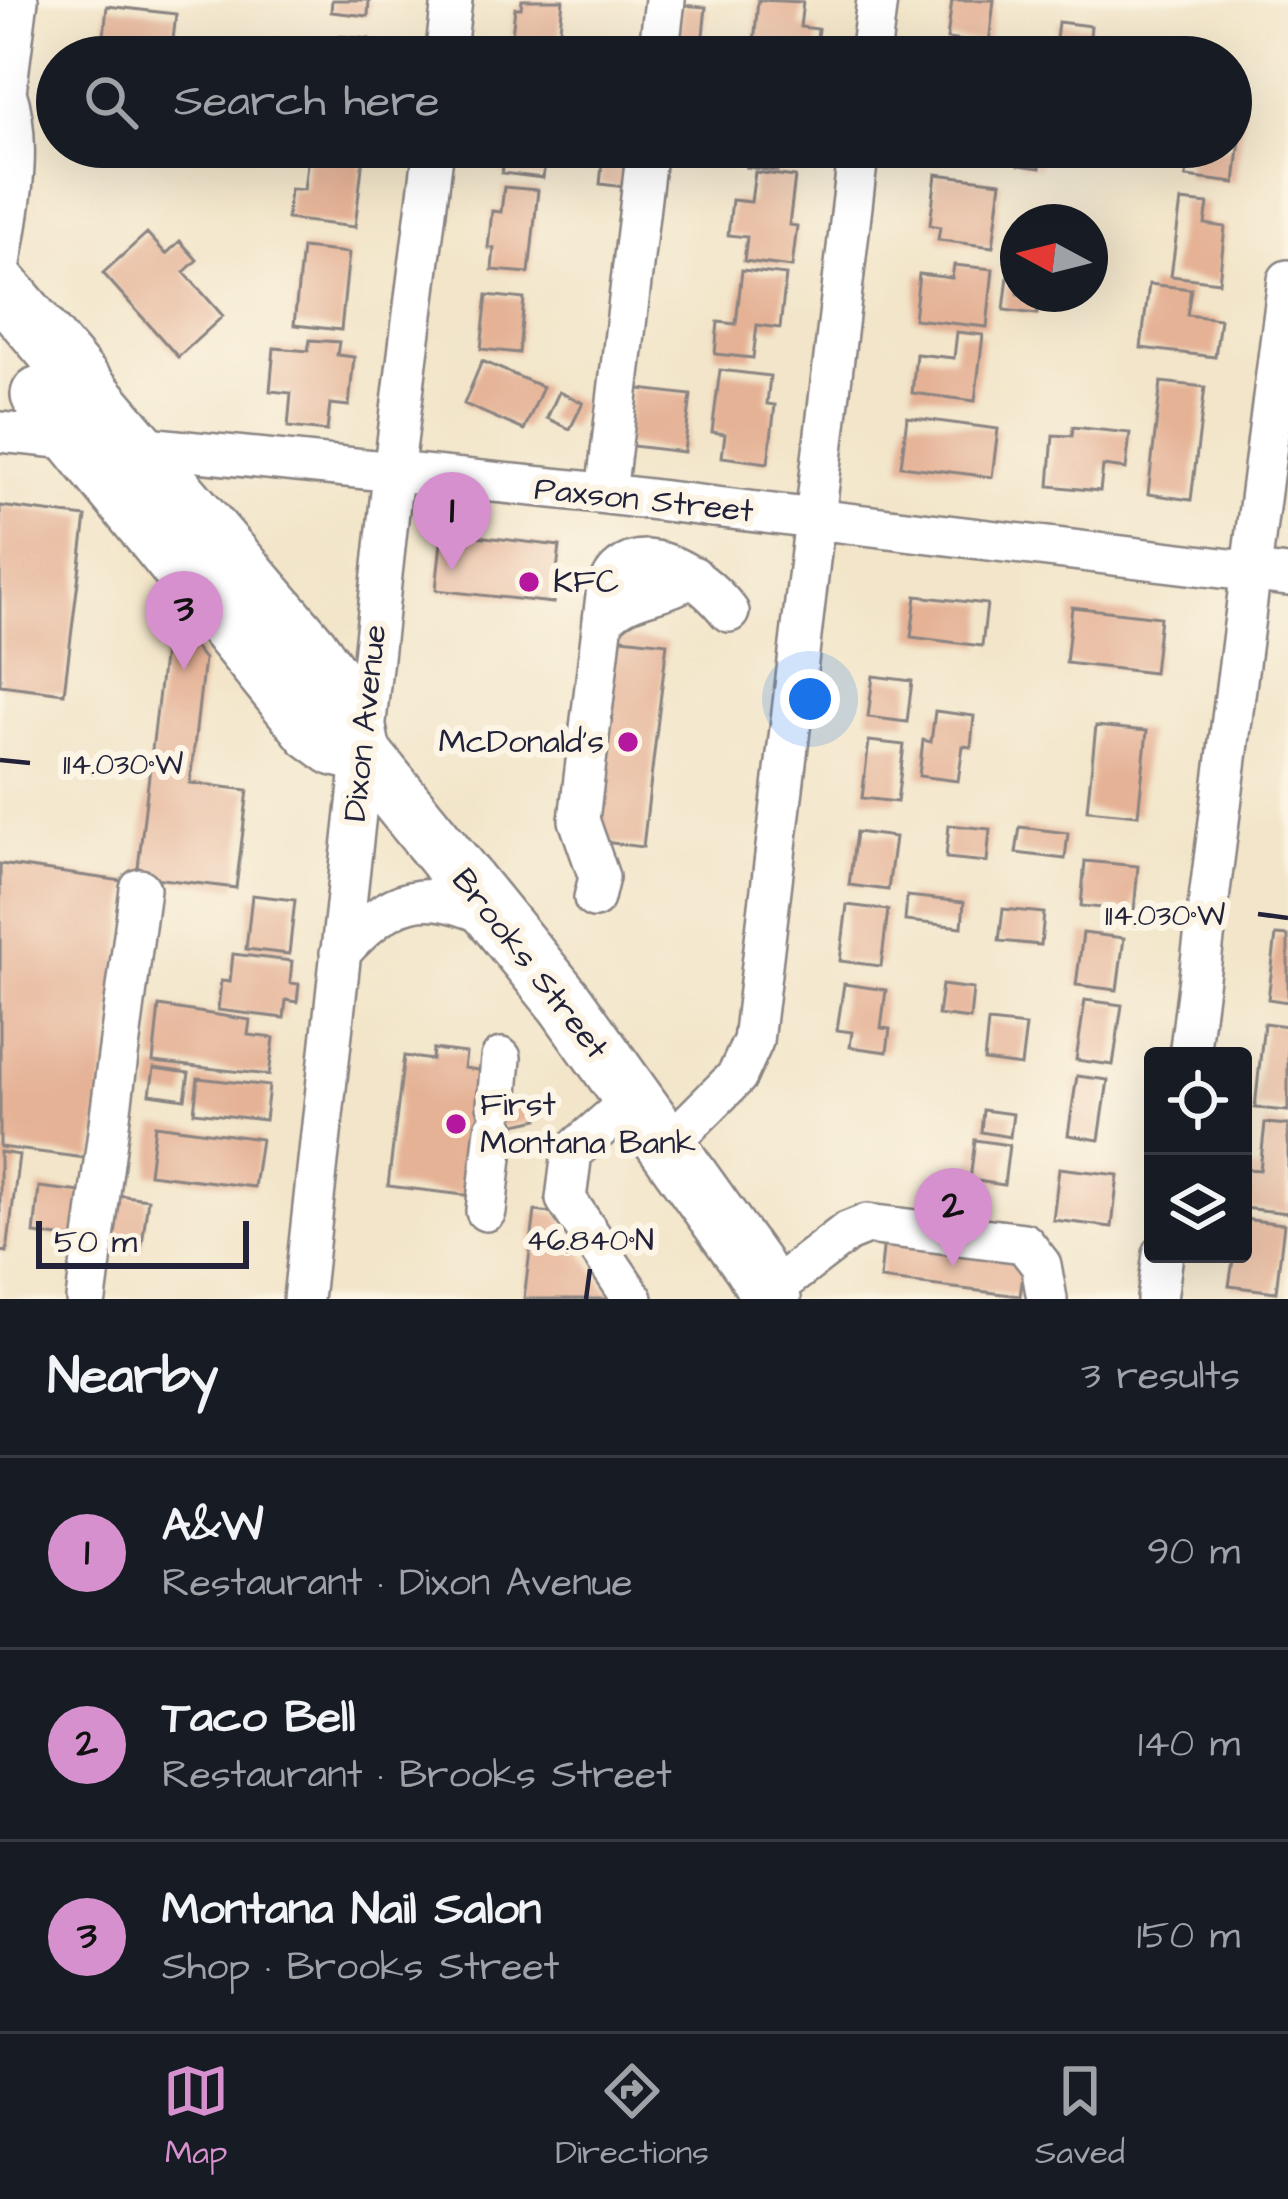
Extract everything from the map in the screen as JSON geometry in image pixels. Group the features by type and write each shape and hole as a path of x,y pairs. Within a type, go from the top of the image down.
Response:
{"highway":[{"name":"Brooks Street","path":"0,286 106,442 124,503 313,731 335,747 362,753 499,921 565,1003 770,1296"},
{"name":"Brooks Street","path":"0,349 106,442"}],"street":[{"path":"0,269 14,151 14,115 3,102 17,0"},
{"path":"448,36 452,0"},
{"path":"661,36 665,0"},
{"path":"873,36 877,0"},
{"name":"Dixon Avenue","path":"303,1299 393,474 431,168"},
{"path":"606,494 645,168"},
{"path":"666,1147 737,1076 753,1041 857,168"},
{"path":"1191,1047 1270,574 1288,280"},
{"name":"Paxson Street","path":"0,432 606,494 1270,574"},
{"path":"594,898 599,877 579,820 606,595 621,567 638,562 660,564 693,576 729,612"},
{"path":"86,1299 140,889"},
{"path":"340,953 364,926 400,902 421,899 468,905 499,921"},
{"path":"486,1211 501,1058"},
{"path":"633,1099 572,1152 566,1198 633,1299"},
{"path":"770,1296 848,1232 867,1224 1024,1243 1041,1265 1047,1299"},
{"path":"1157,1299 1162,1263"}],"building":[{"path":"332,0 369,0 368,16 331,12"},
{"path":"522,0 563,0 559,36 512,36 515,8 521,8"},
{"path":"758,0 803,2 800,27 818,29 817,36 755,36"},
{"path":"952,0 994,0 990,36 947,36"},
{"path":"682,5 706,7 703,36 679,36"},
{"path":"107,6 176,14 173,36 104,36"},
{"path":"1058,22 1091,26 1090,36 1056,36"},
{"path":"307,168 362,168 355,227 287,219 290,189 304,190"},
{"path":"503,168 544,168 543,178 502,173"},
{"path":"602,168 635,168 633,188 600,184"},
{"path":"1187,168 1237,168 1235,183 1186,177"},
{"path":"755,172 795,177 789,225 797,226 792,267 744,261 747,237 728,235 732,200 751,202"},
{"path":"936,174 1001,182 993,247 938,240 940,227 930,225"},
{"path":"504,187 538,190 529,273 492,270 494,248 488,248 492,211 501,212"},
{"path":"1181,201 1208,204 1205,224 1225,227 1219,282 1171,276"},
{"path":"147,233 166,254 180,241 197,260 184,272 223,316 178,357 103,273"},
{"path":"302,248 349,253 341,330 294,325"},
{"path":"954,265 993,269 987,327 914,319 919,274 952,278"},
{"path":"742,270 786,275 780,328 757,325 753,358 715,354 718,322 736,324"},
{"path":"1149,284 1191,289 1187,315 1220,319 1215,357 1141,348"},
{"path":"487,295 524,299 519,353 481,349"},
{"path":"957,332 983,335 975,401 912,393 916,354 954,358"},
{"path":"310,340 339,342 337,355 354,357 349,406 330,404 327,431 288,427 291,393 270,391 274,348 308,351"},
{"path":"482,361 543,387 524,430 464,404"},
{"path":"720,370 770,376 767,404 775,405 768,463 722,457 725,434 712,432"},
{"path":"1161,382 1205,387 1191,500 1148,494"},
{"path":"631,388 691,395 684,452 624,445"},
{"path":"559,392 583,403 570,429 547,418"},
{"path":"907,417 998,429 992,477 901,466"},
{"path":"1073,427 1130,433 1126,469 1103,466 1100,491 1049,486 1053,435 1072,436"},
{"path":"0,506 86,517 64,693 0,685"},
{"path":"442,532 560,546 553,603 436,590"},
{"path":"916,596 987,604 982,646 911,637"},
{"path":"1072,607 1160,617 1154,673 1066,663"},
{"path":"168,616 204,659 190,783 248,790 236,888 137,876"},
{"name":"McDonald's","path":"613,637 667,643 643,847 588,840"},
{"path":"873,676 912,681 907,722 868,717"},
{"path":"935,711 974,716 971,747 963,746 958,781 919,776 923,740 931,742"},
{"path":"1096,726 1147,731 1138,815 1087,810"},
{"path":"869,741 904,745 897,802 862,798"},
{"path":"949,825 990,829 987,862 946,858"},
{"path":"1020,827 1068,833 1065,859 1016,853"},
{"path":"856,832 895,837 888,890 849,885"},
{"path":"1085,861 1138,866 1134,911 1081,906"},
{"path":"0,864 130,882 93,1159 0,1147"},
{"path":"252,895 295,900 289,954 246,949"},
{"path":"907,896 964,902 962,927 905,921"},
{"path":"847,905 888,910 881,966 840,961"},
{"path":"1003,909 1044,913 1041,945 999,941"},
{"path":"1083,933 1124,938 1117,990 1076,985"},
{"path":"1276,935 1288,936 1288,1002 1268,999"},
{"path":"233,954 292,961 290,983 299,984 297,1002 286,1000 284,1018 218,1010 221,981 230,982"},
{"path":"844,984 886,990 881,1028 890,1029 887,1052 850,1047 852,1032 837,1030"},
{"path":"942,985 973,989 970,1019 938,1015"},
{"path":"1085,1000 1122,1005 1113,1065 1076,1060"},
{"path":"159,1006 250,1020 248,1035 274,1038 269,1075 153,1062"},
{"path":"988,1022 1026,1026 1021,1066 984,1061"},
{"path":"1264,1023 1288,1026 1288,1111 1255,1108"},
{"name":"First Montana Bank","path":"433,1049 466,1053 464,1068 485,1071 481,1107 541,1098 539,1119 480,1132 473,1196 388,1186 404,1056 432,1060"},
{"path":"154,1068 189,1073 185,1099 150,1094"},
{"path":"1077,1076 1108,1080 1099,1140 1068,1135"},
{"path":"198,1078 269,1086 265,1120 194,1112"},
{"path":"983,1110 1013,1114 1010,1137 981,1132"},
{"path":"1265,1123 1288,1125 1288,1213 1252,1209 1252,1169 1260,1170"},
{"path":"155,1125 261,1139 254,1187 149,1174"},
{"path":"975,1140 1009,1145 1004,1185 970,1180"},
{"path":"0,1152 19,1155 7,1252 0,1251"},
{"path":"1059,1168 1118,1175 1112,1227 1053,1220"},
{"path":"39,1187 90,1193 84,1240 34,1234"},
{"path":"110,1194 148,1199 141,1252 102,1247"},
{"path":"535,1211 558,1214 612,1299 524,1299"},
{"path":"1252,1220 1284,1224 1276,1292 1229,1286 1233,1263 1252,1263"},
{"path":"884,1238 1026,1254 1020,1296 880,1279"}],"place":[{"name":"A&W","path":"452,571"},
{"name":"KFC","path":"529,582"},
{"name":"Montana Nail Salon","path":"184,670"},
{"name":"McDonald's","path":"628,742"},
{"name":"First Montana Bank","path":"456,1124"},
{"name":"Taco Bell","path":"953,1267"}]}
